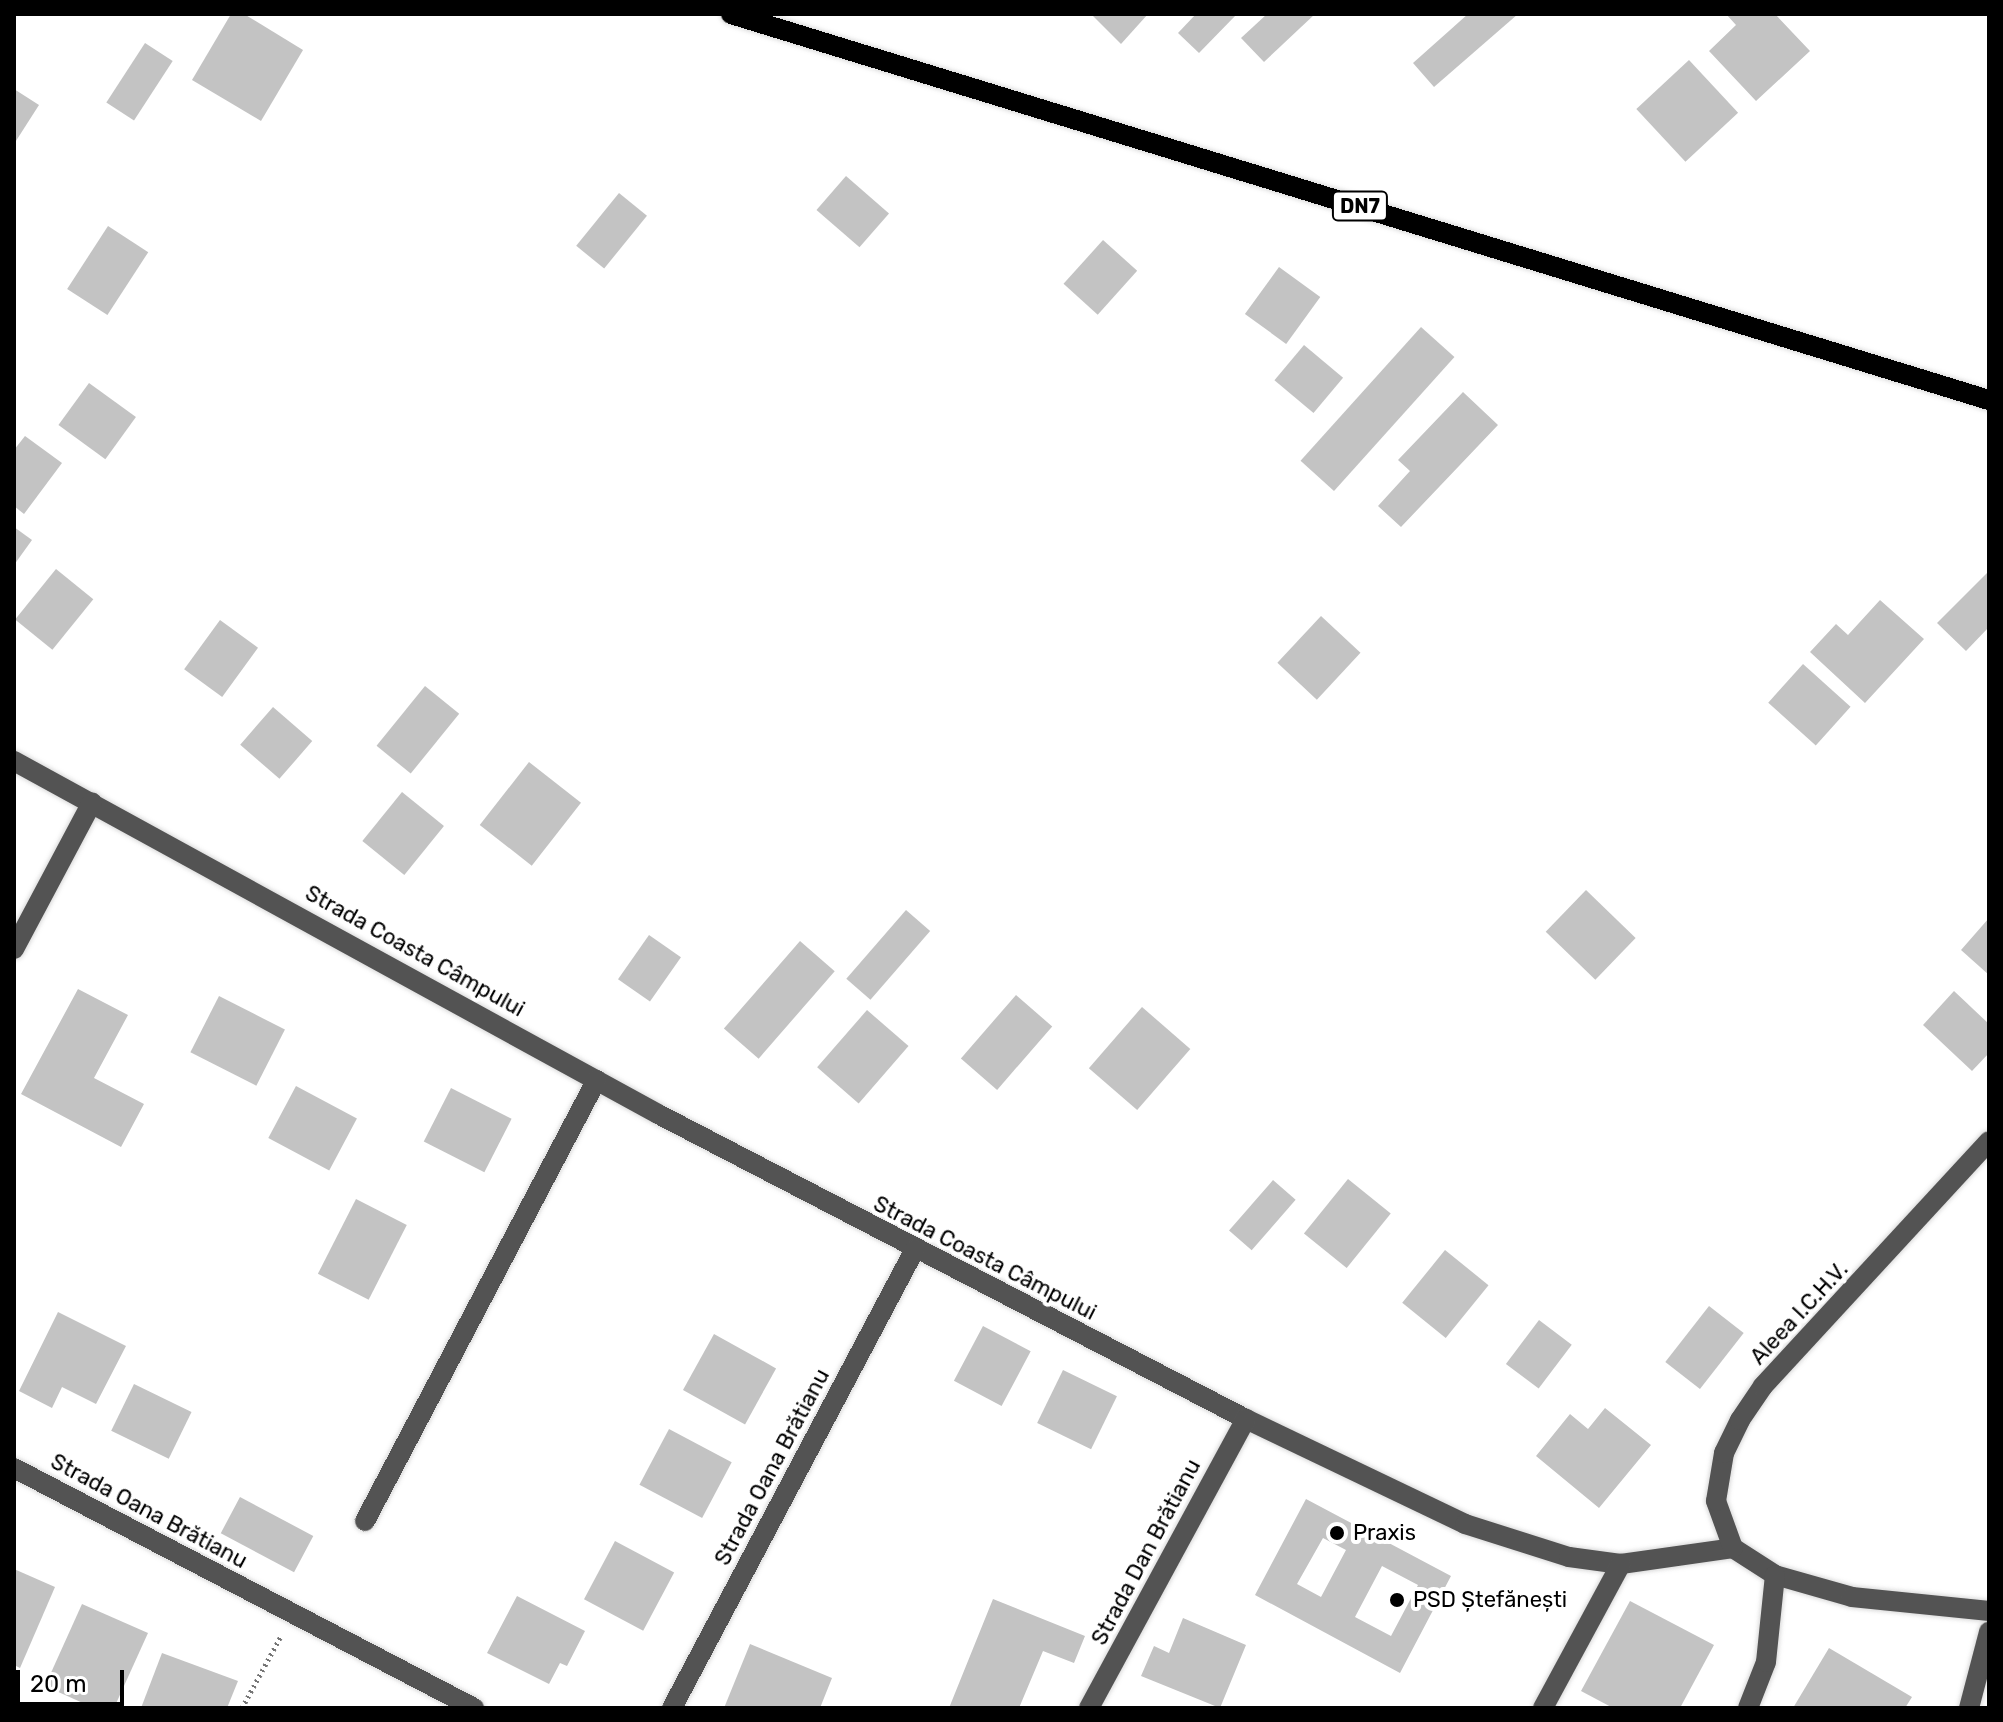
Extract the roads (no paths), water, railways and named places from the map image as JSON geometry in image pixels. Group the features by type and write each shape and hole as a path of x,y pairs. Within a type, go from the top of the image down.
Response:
{"main road":[{"name":"DN7","path":"731,14 1989,400"}],"street":[{"name":"Strada Coasta Câmpului","path":"14,761 597,1080 915,1249 1246,1419 1465,1524 1569,1557 1621,1564 1733,1548"},
{"path":"14,949 92,802"},
{"path":"365,1521 597,1080"},
{"name":"Aleea I.C.H.V.","path":"1733,1548 1716,1501 1724,1453 1740,1420 1763,1386 1989,1141"},
{"name":"Strada Oana Brătianu","path":"672,1708 915,1249"},
{"name":"Strada Dan Brătianu","path":"1089,1708 1246,1419"},
{"name":"Strada Oana Brătianu","path":"14,1468 474,1708"},
{"path":"1733,1548 1775,1575 1852,1597 1989,1611"},
{"path":"1543,1708 1621,1564"},
{"path":"1748,1708 1766,1662 1775,1575"},
{"path":"1969,1708 1989,1632"}],"place":[{"name":"Praxis","path":"1337,1533"},
{"name":"PSD Ștefănești","path":"1397,1600"}]}
